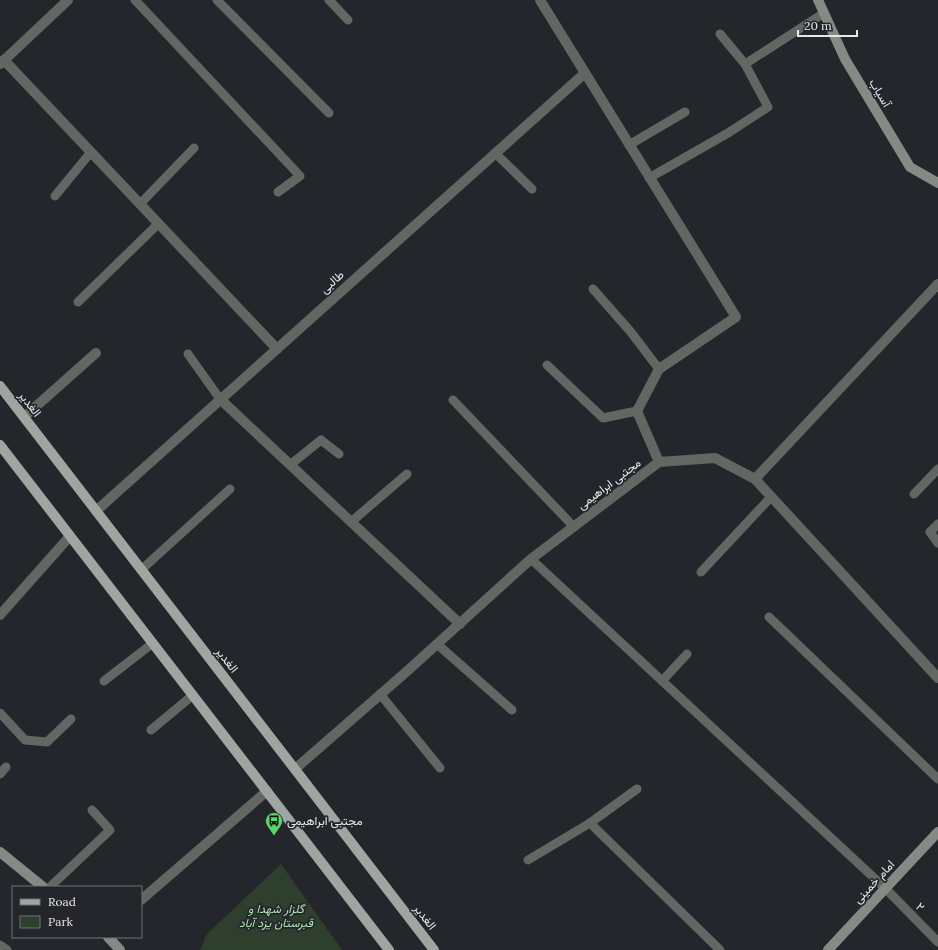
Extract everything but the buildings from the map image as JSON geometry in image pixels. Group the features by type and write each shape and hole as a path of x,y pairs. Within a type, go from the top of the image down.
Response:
{"main road":[{"name":"الغدیر","path":"0,386 434,950"},
{"path":"0,445 389,950"}],"street":[{"path":"68,0 2,62 91,152 277,349"},
{"path":"540,0 736,317 659,369 636,411 659,462"},
{"name":"آسیاب","path":"818,0 845,59 910,167 938,183"},
{"name":"طالبی","path":"96,511 585,73"},
{"path":"755,479 938,284"},
{"path":"24,417 96,353"},
{"path":"220,399 460,624"},
{"name":"مجتبی ابراهیمی","path":"295,769 460,624 531,559 659,462 715,458 755,479 938,678"},
{"path":"0,615 70,536"},
{"path":"142,899 267,792"},
{"name":"امام خمینی","path":"828,950 938,832"},
{"path":"0,852 42,886"},
{"path":"109,938 120,950"}],"lane":[{"path":"135,0 300,176 278,192"},
{"path":"217,0 329,113"},
{"path":"329,0 348,20"},
{"path":"746,64 824,13"},
{"path":"649,178 728,133 768,107 746,64 720,34"},
{"path":"629,145 685,112"},
{"path":"140,204 194,148"},
{"path":"55,196 91,152"},
{"path":"495,153 532,188"},
{"path":"78,302 158,224"},
{"path":"593,289 630,331 659,369"},
{"path":"188,354 220,399"},
{"path":"548,365 603,418 636,411"},
{"path":"452,400 574,527"},
{"path":"290,465 321,440 339,454"},
{"path":"914,494 938,469"},
{"path":"351,522 407,474"},
{"path":"141,570 230,489"},
{"path":"701,572 771,497"},
{"path":"938,524 930,532 938,543"},
{"name":"۲","path":"531,559 886,889 938,942"},
{"path":"769,617 938,779"},
{"path":"104,680 152,643"},
{"path":"437,644 512,710"},
{"path":"662,680 687,654"},
{"path":"380,694 440,768"},
{"path":"151,730 193,695"},
{"path":"0,713 25,740 47,742 71,719"},
{"path":"528,860 590,823 637,790"},
{"path":"51,886 110,830 92,810"},
{"path":"590,823 720,950"},
{"path":"0,945 7,950"}],"green space":[{"name":"گلزار شهدا و قبرستان یزد آباد","path":"281,864 342,950 200,950 207,934"}],"place":[{"name":"مجتبی ابراهیمی","path":"274,836"}]}
